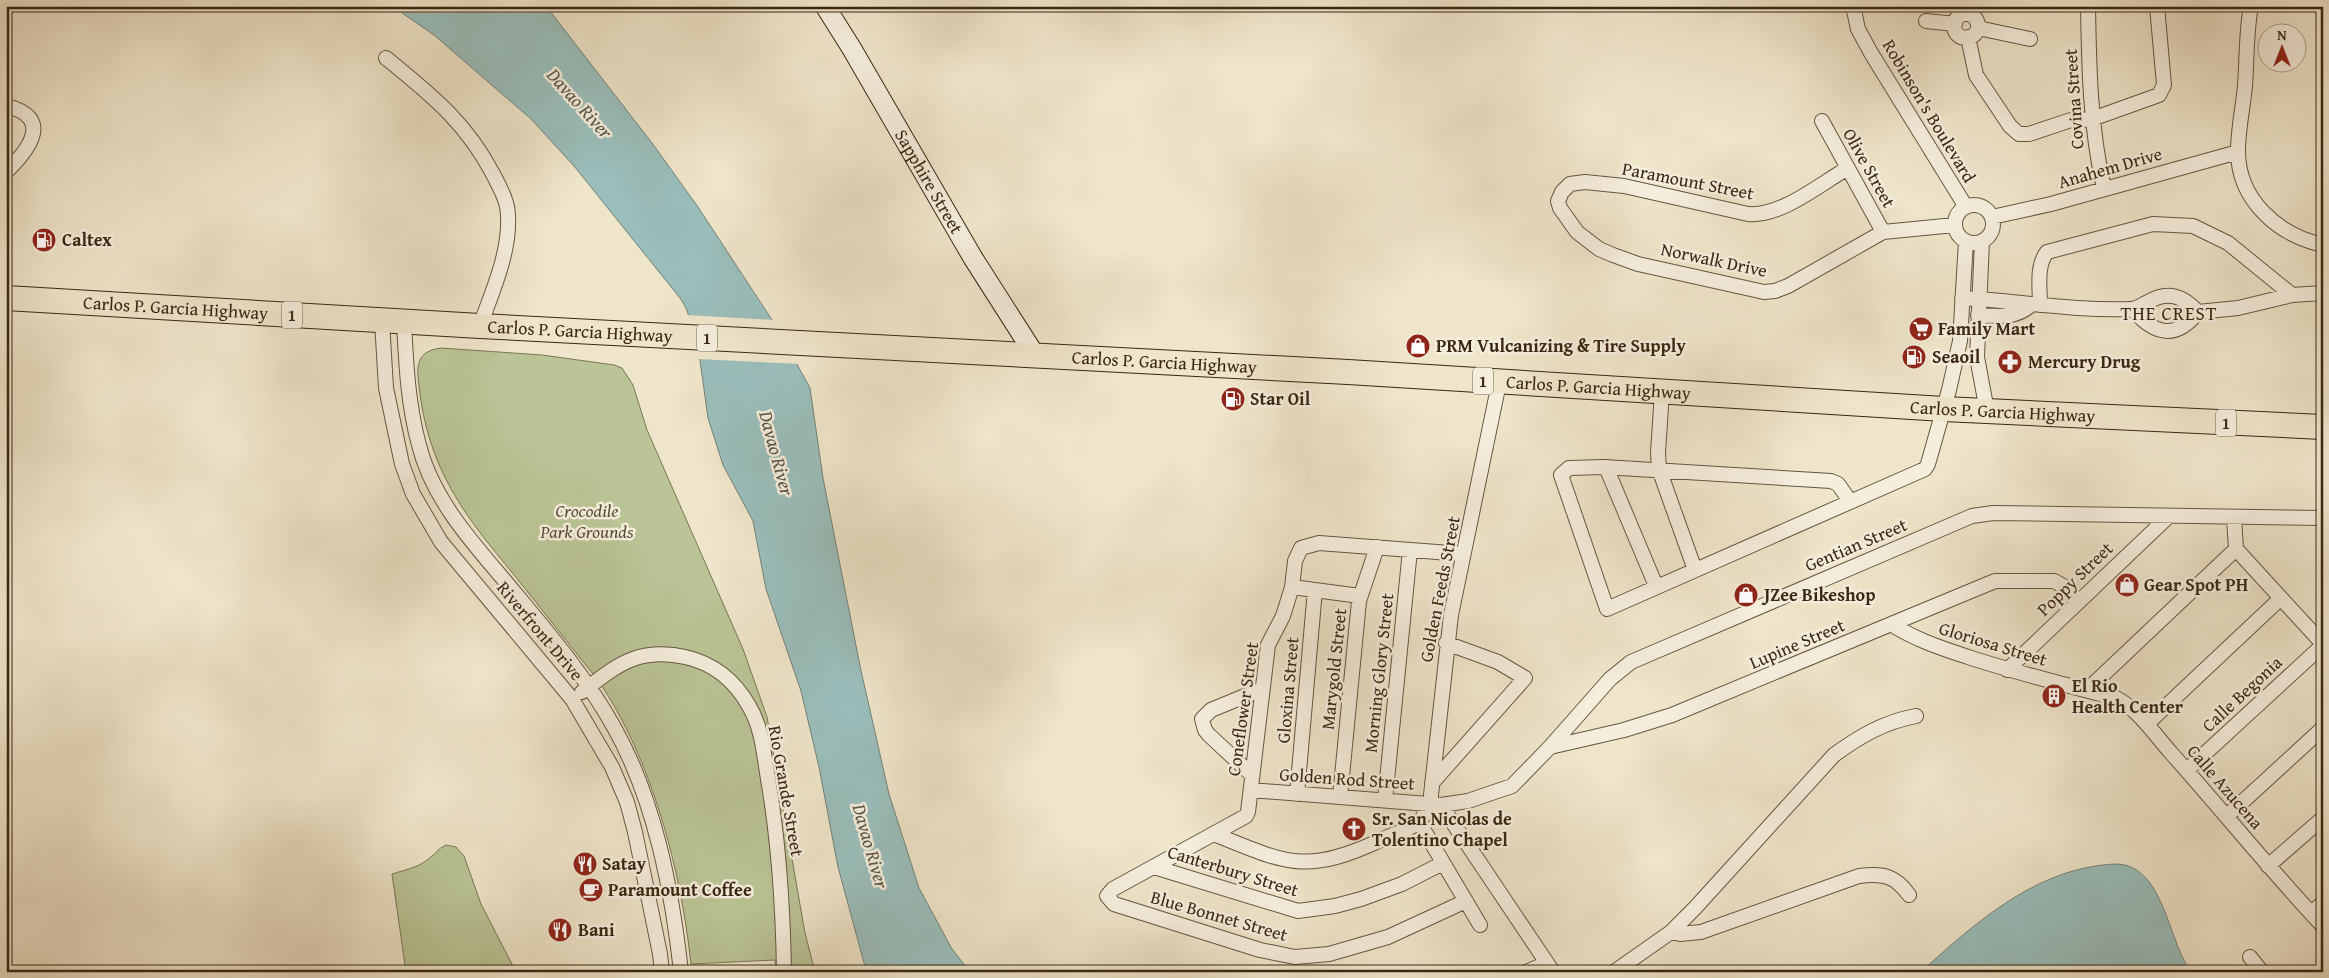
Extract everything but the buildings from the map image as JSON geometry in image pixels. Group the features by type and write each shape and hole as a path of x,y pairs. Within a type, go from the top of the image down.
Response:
{"highway":[{"name":"Carlos P. Garcia Highway","path":"6,298 480,326 1035,355 1944,409 2323,427"}],"street":[{"name":"Sapphire Street","path":"825,6 852,49 973,258 1035,355"},
{"name":"Robinson's Boulevard","path":"1852,6 1858,29 1871,53 1966,207"},
{"name":"Covina Street","path":"2088,6 2092,119 2096,154 2104,188"},
{"path":"2030,39 1973,33 1958,34 1955,24 1959,17 1968,10 1976,18 1973,33 1976,75 2014,131 2019,134 2029,134 2060,123 2092,119 2154,98 2162,91 2163,77 2157,6"},
{"path":"2251,6 2238,152 2245,186 2258,208 2268,219 2308,242 2323,245"},
{"path":"1926,21 1955,24"},
{"path":"386,58 434,97 458,122 487,163 507,203 508,217 505,245 480,326"},
{"path":"6,106 29,116 34,131 26,152 6,172"},
{"name":"Olive Street","path":"1822,121 1883,232"},
{"name":"Anahem Drive","path":"1992,217 2051,204 2238,152"},
{"name":"Paramount Street","path":"1570,184 1585,182 1624,186 1757,215 1766,214 1784,206 1848,168"},
{"name":"Norwalk Drive","path":"1570,184 1559,196 1560,208 1577,232 1599,249 1638,264 1764,292 1775,291 1788,286 1883,232 1956,225"},
{"path":"1974,205 1983,207 1992,217 1992,229 1982,241 1974,243 1966,241 1959,234 1956,225 1959,213 1966,207 1974,205"},
{"path":"2036,305 2042,258 2047,252 2153,224 2173,223 2193,226 2211,233 2228,243 2292,295"},
{"path":"1850,501 1838,484 1831,481 1659,468 1569,468 1561,475 1607,609 1926,468 1944,409 1960,341 1966,241"},
{"path":"1982,241 1976,341 1980,377 1987,411"},
{"path":"2133,310 2150,326 2173,330 2184,327 2198,312 2238,308 2292,295 2323,293"},
{"path":"1962,298 2009,300 2036,305 2133,310 2155,298 2170,295 2184,298 2198,312"},
{"path":"1978,315 2009,316 2036,305"},
{"name":"Riverfront Drive","path":"393,321 419,446 436,486 449,510 474,544 589,687 616,730 635,771 655,829 681,972"},
{"name":"Riverfront Drive","path":"393,321 386,388 402,464 413,494 442,542 572,699 612,766 627,802 635,832 662,972"},
{"path":"1960,341 1976,341"},
{"name":"Golden Feeds Street","path":"1435,804 1432,783 1446,643 1499,383"},
{"path":"1662,392 1658,453 1659,468 1695,570"},
{"path":"1606,467 1656,586"},
{"name":"Gentian Street","path":"1435,804 1468,801 1512,786 1550,747 1597,692 1631,662 1966,518 1993,513 2323,518"},
{"name":"Poppy Street","path":"2007,670 2169,516"},
{"path":"2234,518 2236,550 2323,644"},
{"name":"Coneflower Street","path":"1107,896 1113,889 1246,816 1250,807 1252,775 1268,645 1280,622 1292,587 1296,561 1302,548 1319,543 1378,547"},
{"path":"1378,547 1463,554"},
{"name":"Marygold Street","path":"1340,797 1360,596 1378,547"},
{"name":"Morning Glory Street","path":"1386,800 1410,550"},
{"path":"2087,690 2236,550"},
{"name":"Lupine Street","path":"1550,747 1624,730 1672,716 1985,584 2003,580 2054,581 2065,586 2079,602"},
{"path":"1292,587 1360,596"},
{"name":"Gloxina Street","path":"1297,794 1316,590"},
{"path":"2147,724 2281,598"},
{"name":"Gloriosa Street","path":"1891,624 1911,637 1926,643 2007,670 2087,690"},
{"path":"1432,783 1524,678 1511,668 1498,662 1446,643"},
{"name":"Calle Begonia","path":"2187,770 2323,644"},
{"name":"Rio Grande Street","path":"572,699 634,658 665,654 696,659 726,676 739,689 750,708 758,730 775,820 781,890 784,972"},
{"path":"1252,775 1209,735 1205,730 1202,719 1212,710 1262,689"},
{"name":"Calle Azucena","path":"2087,690 2124,702 2147,724 2268,866 2323,926"},
{"path":"1614,972 1671,932 1732,868 1834,755 1871,730 1894,720 1916,716"},
{"path":"2226,816 2323,728"},
{"name":"Golden Rod Street","path":"1251,790 1435,804"},
{"path":"1214,834 1272,857 1301,863 1332,859 1359,850 1419,822 1435,804 1550,967 1526,972"},
{"path":"2268,866 2323,818"},
{"path":"1419,822 1480,925"},
{"path":"635,832 655,829"},
{"name":"Canterbury Street","path":"1154,867 1298,911 1320,909 1361,899 1402,884 1443,864"},
{"path":"1671,932 1680,934 1701,932 1859,876 1878,874 1892,877 1902,885 1909,895"},
{"name":"Blue Bonnet Street","path":"1107,896 1114,904 1251,947 1295,957 1330,954 1388,937 1466,901"},
{"path":"2311,913 2323,903"},
{"path":"2250,957 2262,972"}],"green space":[{"name":"Crocodile Park Grounds","path":"441,348 542,355 614,365 622,368 633,385 647,430 743,649 767,717 805,933 815,972 776,972 775,960 691,964 680,891 671,854 649,780 634,744 598,680 480,532 451,489 440,467 424,415 418,366 420,360 427,352"},
{"path":"446,845 456,847 464,856 481,904 516,972 406,972 392,874 419,865"}],"water":[{"name":"Davao River","path":"392,6 546,6 652,143 698,207 776,326 810,388 823,478 860,666 889,794 919,888 952,949 970,972 869,972 864,963 838,867 819,767 801,691 766,589 753,521 723,465 708,418 697,339 686,308 574,166 531,119 434,35"},
{"path":"2116,864 2132,868 2145,877 2162,906 2183,958 2191,972 2099,972 2084,967 2056,972 1921,972 1986,917 2010,900 2035,886 2060,875 2087,867"}],"pier":[{"path":"686,315 775,320 800,364 698,359 695,339"}],"place":[{"name":"Caltex","path":"44,240"},
{"name":"Family Mart","path":"1921,329"},
{"name":"PRM Vulcanizing & Tire Supply","path":"1418,346"},
{"name":"Seaoil","path":"1914,357"},
{"name":"Mercury Drug","path":"2010,362"},
{"name":"Star Oil","path":"1233,399"},
{"name":"Gear Spot PH","path":"2127,585"},
{"name":"JZee Bikeshop","path":"1746,595"},
{"name":"El Rio Health Center","path":"2054,696"},
{"name":"Sr. San Nicolas de Tolentino Chapel","path":"1354,829"},
{"name":"Satay","path":"585,864"},
{"name":"Paramount Coffee","path":"591,890"},
{"name":"Bani","path":"560,930"}],"district":[{"name":"THE CREST","path":"2169,313"}]}
